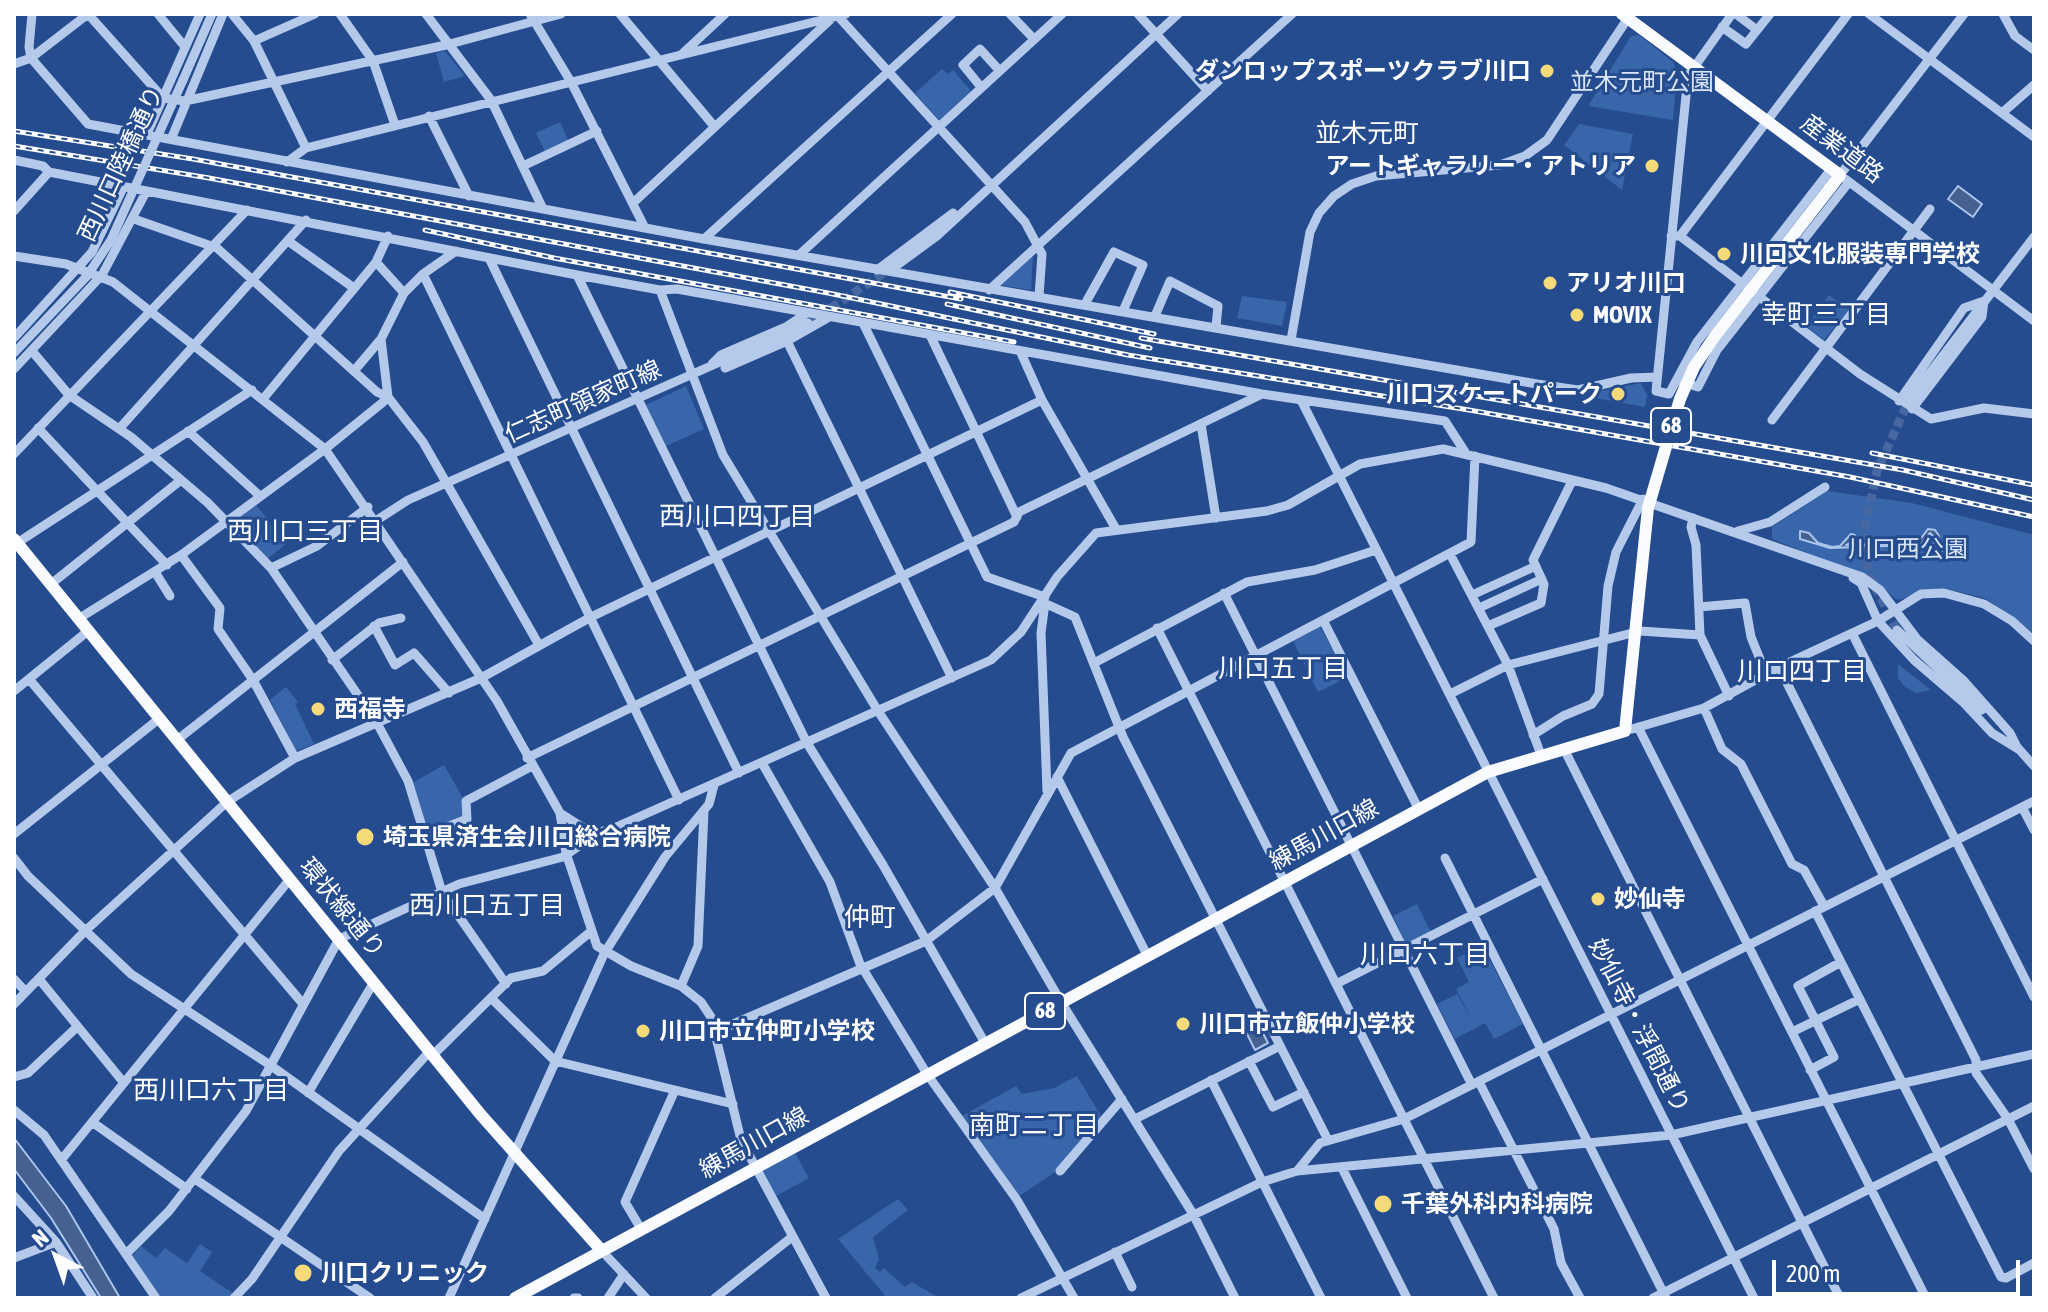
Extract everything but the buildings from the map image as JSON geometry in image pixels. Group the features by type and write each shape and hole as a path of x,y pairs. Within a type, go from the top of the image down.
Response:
{"main road":[{"name":"産業道路","path":"1627,15 1840,175"},
{"name":"68","path":"1632,729 1627,711 1648,508 1680,399 1694,367 1715,336 1840,175"},
{"name":"環状線通り","path":"15,542 514,1154 602,1251"},
{"name":"練馬川口線","path":"515,1298 537,1294 641,1229 1488,772 1632,729"}],"street":[{"path":"32,14 31,58 88,124 172,137 287,162 989,290 1039,296 1578,390 1657,377"},
{"path":"14,64 31,58 88,14 163,98 185,101 446,45 537,23 561,14"},
{"path":"158,14 185,47"},
{"path":"147,134 200,14"},
{"name":"西川口陸橋通り","path":"14,353 111,240 212,14"},
{"path":"172,137 223,14"},
{"path":"232,14 254,41 306,148"},
{"path":"254,41 315,14"},
{"path":"340,14 373,61 395,125"},
{"path":"426,14 446,45 491,100 543,209"},
{"path":"530,14 571,82 645,228"},
{"path":"620,14 714,126"},
{"path":"680,55 725,14"},
{"path":"704,239 952,14"},
{"path":"1010,14 1034,39"},
{"path":"799,255 1062,14"},
{"path":"1138,14 1208,91"},
{"path":"893,268 938,235 1178,14"},
{"path":"989,290 1292,14"},
{"path":"1757,30 1734,14 1693,64 1688,76 1675,236 1656,391 1669,394 1697,342 1742,284 1840,175"},
{"path":"1722,27 1746,44 1770,14"},
{"path":"1675,236 1848,14"},
{"path":"1869,14 2034,137"},
{"path":"1675,380 1698,387 1717,350 1759,297 1840,175 1964,14"},
{"path":"2003,14 2015,36 2034,50"},
{"path":"287,162 306,148 840,15"},
{"path":"840,15 1025,222 1039,245 1043,274 1039,296"},
{"path":"633,203 714,126 840,15"},
{"path":"1291,340 1310,232 1319,213 1334,196 1352,184 1376,176 1500,165 1525,156 1547,140 1627,15"},
{"path":"981,87 963,65 980,49 999,70"},
{"path":"2002,113 2034,85"},
{"path":"429,116 469,196"},
{"path":"523,166 597,131"},
{"path":"14,160 43,166 49,172 123,188 306,220 577,275 660,290 677,289 807,318 829,317 1262,394 1445,421 1470,454 1471,542 1071,753 995,888 926,941 717,1031"},
{"path":"16,205 49,172"},
{"name":"産業道路","path":"1840,175 2034,321"},
{"path":"15,335 84,272 123,188"},
{"path":"14,369 102,275 146,192"},
{"path":"877,270 980,197"},
{"path":"1772,420 1930,209"},
{"path":"14,454 247,210"},
{"path":"134,219 212,246 377,392 388,397 423,442 539,645"},
{"path":"119,429 306,220"},
{"path":"263,399 376,262 388,236"},
{"path":"1675,236 1826,347 1931,419 1984,408 2034,414"},
{"path":"1907,403 1982,317 1984,301 2034,237"},
{"path":"288,241 354,288"},
{"path":"354,371 381,339 404,293 423,274 456,251"},
{"path":"1085,304 1114,252 1143,265 1123,311"},
{"path":"14,256 102,275 325,449 377,520 481,678 560,813 572,824 599,832"},
{"path":"489,258 739,773"},
{"path":"376,262 404,293"},
{"path":"423,274 679,800"},
{"path":"577,275 807,743 883,865 985,1043"},
{"path":"1155,316 1170,281 1218,306 1216,327"},
{"path":"660,290 716,441 878,711 995,888 1061,1002 1193,1214 1235,1298"},
{"path":"1907,403 1964,308 1984,301"},
{"path":"706,369 725,368 787,341 829,317"},
{"name":"仁志町領家町線","path":"377,520 408,500 692,376 807,318"},
{"path":"863,323 987,577 1075,617 1119,728 1328,1140"},
{"path":"931,337 1017,517"},
{"path":"381,339 388,397"},
{"path":"787,341 952,678"},
{"path":"32,351 69,395 119,429 181,480 271,568 377,723 408,781 442,892 506,984"},
{"path":"1021,353 1042,400 1116,529"},
{"path":"15,542 252,390"},
{"path":"425,836 467,819 466,801 529,762 634,706 970,544 1014,522 1019,512 1262,394"},
{"path":"78,619 181,555 325,449 388,397"},
{"path":"14,1004 85,931 227,802 295,758 481,678 591,617 1042,400"},
{"name":"妙仙寺・浮間通り","path":"1301,400 1754,1298"},
{"path":"1201,424 1216,518"},
{"path":"38,428 167,565"},
{"path":"188,431 260,496"},
{"path":"126,1254 187,1189 246,1111 339,939 442,892 566,853 599,832 714,785 952,678 1009,646 1089,538 1116,529 1216,518 1288,505 1339,475 1374,460 1443,449 1470,454 1643,499 1862,577 1880,590 1917,639 1963,680 2010,733 2018,749"},
{"path":"51,584 181,480"},
{"path":"1488,626 1541,603 1542,579 1533,560 1572,481"},
{"path":"1738,531 1770,522 1825,487"},
{"path":"1533,735 1563,716 1592,704 1599,694 1608,586 1616,552 1643,499"},
{"path":"271,568 317,546 368,507"},
{"path":"1693,518 1691,527 1696,545 1700,635 1729,696"},
{"path":"1094,663 1247,582 1315,570 1376,550"},
{"path":"1450,554 1508,665 1541,755"},
{"path":"181,555 220,608 218,629 253,680 295,758"},
{"path":"177,740 403,562"},
{"path":"1472,595 1536,566"},
{"path":"155,572 170,596"},
{"path":"1844,572 1861,583 1878,621 1992,733 2018,749"},
{"path":"1479,608 1542,579"},
{"path":"1224,593 1404,950 1554,1229 1561,1263 1580,1298"},
{"path":"1926,1298 1748,945 1632,729 1704,708 1779,667 1878,621 1921,594 1961,596 1984,604 2012,621 2034,641"},
{"path":"1044,601 1041,633 1047,794"},
{"path":"1699,607 1745,603 1751,637 1766,674"},
{"path":"332,660 374,626 401,618"},
{"path":"1323,620 1418,808"},
{"path":"374,626 395,665 414,653 449,693"},
{"path":"1157,628 1494,1298"},
{"path":"1897,630 2034,766"},
{"path":"14,691 88,631"},
{"path":"1450,694 1508,665 1640,631 1700,635"},
{"path":"1852,633 2034,997"},
{"path":"1779,667 1976,1066 1976,1073 2008,1119 2034,1169"},
{"path":"29,679 303,1004"},
{"path":"1704,708 1722,749 1741,764 1792,864 1804,870 1841,962 2001,1277 2006,1278 2034,1263"},
{"path":"14,834 160,718"},
{"path":"1564,749 1840,1298"},
{"path":"762,763 830,882 860,964 865,967 927,1074 1017,1200 1074,1298"},
{"path":"1057,777 1147,955"},
{"path":"681,986 698,946 704,811 714,785"},
{"path":"1297,1171 1305,1159 1328,1140 1404,1119 2034,801"},
{"path":"2022,807 2034,830"},
{"path":"449,1298 604,954 665,857 704,811"},
{"path":"560,813 566,853 589,933 604,954 681,986 707,1009 717,1031 741,1140 822,1297"},
{"path":"14,858 131,974 270,1065 485,1219"},
{"path":"1445,858 1664,1295"},
{"path":"62,1159 290,879"},
{"path":"1336,984 1543,879"},
{"path":"234,1298 252,1279 339,1151 431,1053 511,978 543,971 589,933"},
{"path":"1810,1070 1834,1057 1798,986 1841,962"},
{"path":"14,979 26,992"},
{"path":"39,979 124,1083"},
{"path":"308,1093 374,982"},
{"path":"491,998 555,1061 733,1104"},
{"path":"1792,1032 1860,999"},
{"path":"14,1077 28,1073 77,1027"},
{"path":"1135,1119 1280,1046"},
{"path":"1021,1298 1262,1182 1297,1171 1671,1135 2034,1054"},
{"path":"1249,1061 1273,1107 1304,1092"},
{"path":"1211,1080 1321,1298"},
{"path":"641,1229 625,1202 675,1090"},
{"path":"1060,1171 1122,1099"},
{"path":"1653,1298 2034,1106"},
{"path":"14,1110 44,1135 156,1298"},
{"path":"92,1122 187,1189"},
{"path":"1342,1168 1407,1298"},
{"path":"195,1179 370,1298"},
{"path":"14,1196 56,1242 93,1298"},
{"path":"715,1298 792,1237"},
{"path":"14,1258 56,1242"},
{"name":"環状線通り","path":"602,1251 646,1298"},
{"path":"1115,1252 1132,1287"},
{"path":"608,1298 624,1274"}],"green space":[{"name":"並木元町公園","path":"1639,35 1673,62 1677,72 1673,120 1588,106 1631,36"},
{"path":"445,51 465,76 444,82 436,53"},
{"path":"942,69 948,74 953,70 971,91 939,120 915,93"},
{"path":"560,122 569,142 546,153 536,133"},
{"path":"1579,124 1633,134 1622,190 1564,145"},
{"path":"1033,255 1031,290 1000,285"},
{"path":"1829,295 1849,310 1824,340 1806,326"},
{"path":"1242,296 1287,302 1282,326 1237,318"},
{"name":"川口スケートパーク","path":"1641,383 1647,395 1645,407 1590,397 1590,393"},
{"path":"686,386 704,429 666,446 646,405"},
{"name":"川口西公園","path":"1827,491 1912,503 2034,535 2034,634 1985,598 1947,589 1897,600 1872,579 1772,539 1772,527"},
{"path":"255,504 287,543 267,559 233,524 235,518"},
{"path":"1320,627 1348,677 1318,692 1293,641"},
{"path":"1898,664 1931,690 1916,693 1905,687 1898,678"},
{"path":"286,687 298,702 295,704 314,744 296,751 270,700"},
{"path":"444,765 464,800 465,815 427,831 412,783"},
{"path":"1417,904 1431,932 1410,943 1405,942 1393,916"},
{"path":"1482,945 1523,1024 1494,1039 1485,1023 1455,1039 1437,1004 1457,994 1471,1019 1456,989 1469,982 1457,958"},
{"path":"1077,1076 1101,1116 1054,1173 1019,1196 962,1116 1016,1086 1022,1094 1054,1088"},
{"path":"795,1153 809,1178 776,1196 763,1171"},
{"path":"898,1199 908,1210 873,1237 879,1259 875,1268 880,1272 884,1268 905,1287 912,1282 939,1298 887,1298 838,1239"},
{"path":"200,1244 212,1252 200,1271 234,1294 229,1298 162,1298 132,1256 141,1246 156,1258 165,1248 187,1263"}],"shaded area":[{"path":"1958,186 1982,204 1973,217 1948,199"},
{"path":"1928,529 1935,530 1939,536 1938,549 1950,550 1954,554 1932,548 1936,539 1930,533 1916,546 1899,540 1887,546 1830,548 1800,539 1800,531 1809,533 1818,543 1832,547 1840,546 1851,534 1855,535 1853,541 1846,545 1887,544 1903,537 1916,545"},
{"path":"1254,1015 1268,1043 1255,1050 1241,1022"},
{"path":"14,1138 66,1206 120,1298 101,1298 51,1218 14,1169"}],"tunnel":[{"path":"808,323 890,269"},
{"path":"1897,630 1868,573 1865,527 1877,471 1909,400"}],"railway":[{"path":"14,131 193,159 961,299"},
{"path":"14,146 209,178 828,293 1128,355 1469,410 1850,477 2034,517"},
{"path":"425,230 554,258 1014,342"},
{"path":"950,292 1154,334"},
{"path":"947,304 1150,348"},
{"path":"1141,338 1903,470 2034,500"},
{"path":"1872,453 2034,485"}],"place":[{"name":"ダンロップスポーツクラブ川口","path":"1547,71"},
{"name":"アートギャラリー・アトリア","path":"1652,166"},
{"name":"川口文化服装専門学校","path":"1724,254"},
{"name":"アリオ川口","path":"1550,283"},
{"name":"MOVIX","path":"1577,315"},
{"name":"川口スケートパーク","path":"1618,394"},
{"name":"西福寺","path":"318,709"},
{"name":"埼玉県済生会川口総合病院","path":"365,837"},
{"name":"妙仙寺","path":"1598,899"},
{"name":"川口市立飯仲小学校","path":"1183,1024"},
{"name":"川口市立仲町小学校","path":"643,1031"},
{"name":"千葉外科内科病院","path":"1383,1204"},
{"name":"川口クリニック","path":"303,1273"}],"district":[{"name":"並木元町","path":"1367,134"},
{"name":"幸町三丁目","path":"1826,315"},
{"name":"西川口四丁目","path":"737,517"},
{"name":"西川口三丁目","path":"305,532"},
{"name":"川口五丁目","path":"1283,669"},
{"name":"川口四丁目","path":"1802,672"},
{"name":"西川口五丁目","path":"487,906"},
{"name":"仲町","path":"870,918"},
{"name":"川口六丁目","path":"1425,955"},
{"name":"西川口六丁目","path":"211,1091"},
{"name":"南町二丁目","path":"1034,1126"}]}
